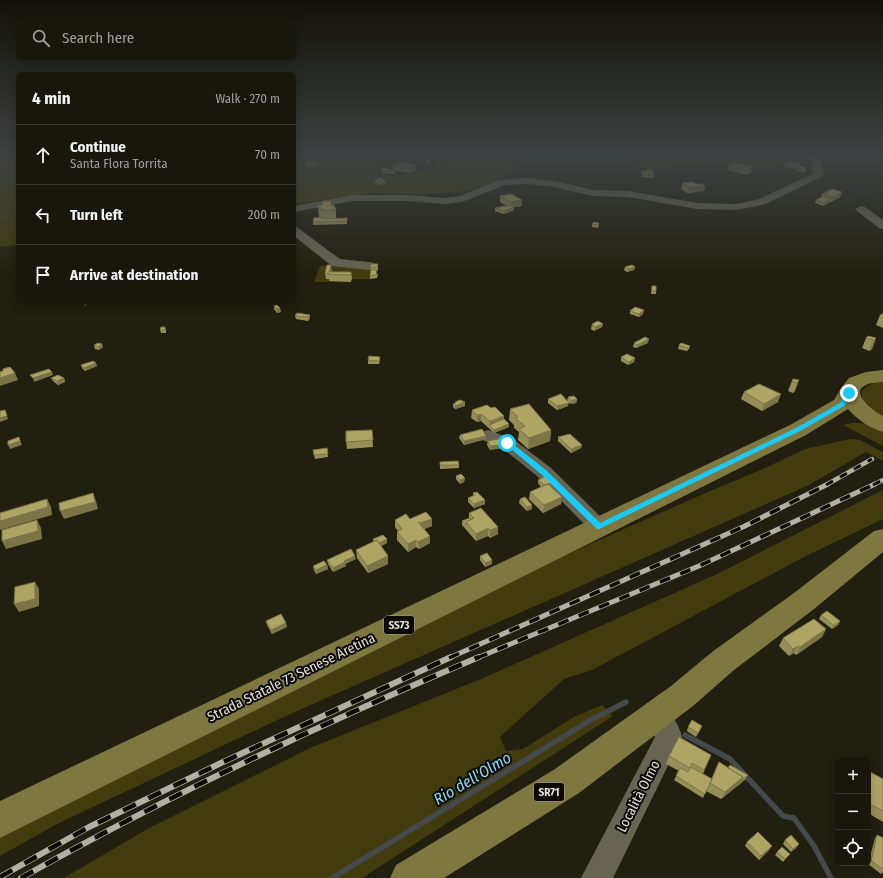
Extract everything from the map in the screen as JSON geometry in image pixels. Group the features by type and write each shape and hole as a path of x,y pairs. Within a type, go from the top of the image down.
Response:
{"main road":[{"name":"Strada Statale 73 Senese Aretina","path":"0,820 798,430 842,404 849,393 851,386 858,380 868,376 883,376"},
{"name":"Strada Statale 73 Senese Aretina","path":"849,393 852,403 862,413 880,424"},
{"name":"Strada Statale 73 Senese Aretina","path":"798,430 848,417 861,418 880,424"},
{"name":"SR71","path":"409,878 566,781 682,696 723,661 804,602 883,538"},
{"name":"SR71","path":"682,696 735,671 816,610 883,556"}],"street":[{"path":"296,209 353,198 409,198 445,201 462,200 473,195"},
{"path":"634,195 698,206 737,207 762,202 776,195"},
{"path":"862,209 883,226"},
{"path":"296,232 337,263 369,266"},
{"path":"488,436 507,443 544,472 599,527"},
{"name":"Località Olmo","path":"596,878 669,737 668,733 655,716"}],"path":[{"path":"844,195 858,203 862,209 872,212 880,195"},
{"path":"0,214 16,207"}],"shaded area":[{"path":"0,195 16,195 16,245 0,247"},
{"path":"296,195 356,195 296,204"},
{"path":"320,266 374,266 371,279 347,279 346,282 314,282"},
{"path":"883,382 883,418 863,401 861,393 870,384"},
{"path":"861,423 883,430 883,446 843,425"},
{"path":"850,439 860,440 883,452 883,461 866,452 807,486 288,715 57,824 0,856 0,832 520,575 765,468 805,449"},
{"path":"883,490 883,519 804,557 592,670 564,679 500,737 506,751 523,749 574,717 602,705 613,716 362,878 64,878 149,828 310,748 481,679 717,574"}],"building":[{"path":"513,195 522,200 511,202 500,196"},
{"path":"826,195 837,195 833,197"},
{"path":"822,197 831,199 824,203 816,200"},
{"path":"323,201 331,201 331,205 334,205 336,210 321,210 322,208 318,208 318,205 322,205"},
{"path":"511,205 514,207 504,211 495,208"},
{"path":"322,217 322,219 347,218 347,221 313,222 314,218"},
{"path":"594,222 599,223 598,225 592,224"},
{"path":"371,264 378,264 377,267 370,267"},
{"path":"327,265 331,265 329,272 351,272 351,275 325,273"},
{"path":"632,265 635,267 628,269 625,267"},
{"path":"371,270 377,270 376,275 370,276"},
{"path":"652,286 656,286 656,291 652,291"},
{"path":"277,305 280,308 277,309 274,306"},
{"path":"635,307 644,310 639,314 630,311"},
{"path":"297,313 310,315 308,317 295,316"},
{"path":"598,321 603,324 595,327 592,326 594,325 592,324"},
{"path":"161,327 165,327 165,330 160,330"},
{"path":"868,336 876,338 874,340 866,338"},
{"path":"645,337 649,339 637,345 634,343"},
{"path":"98,343 102,344 98,347 94,345"},
{"path":"681,343 690,346 688,348 679,345"},
{"path":"627,354 635,358 629,362 621,357"},
{"path":"369,356 380,357 379,361 368,360"},
{"path":"93,361 96,363 84,368 81,365"},
{"path":"10,367 15,373 0,378 0,372 3,371 3,369"},
{"path":"49,369 52,372 33,378 30,375"},
{"path":"58,375 64,378 57,381 51,378"},
{"path":"793,379 799,380 797,383 792,381"},
{"path":"759,384 781,394 764,404 744,392"},
{"path":"561,394 569,403 557,406 548,399"},
{"path":"574,396 577,399 571,401 568,397"},
{"path":"460,400 465,402 455,406 453,404 456,403 455,402"},
{"path":"529,404 551,430 529,438 519,429 525,426 515,418 518,417 510,409"},
{"path":"487,405 491,408 495,407 504,416 490,421 481,414 477,415 472,410"},
{"path":"5,410 7,416 0,418 0,411"},
{"path":"504,419 509,424 494,430 489,425"},
{"path":"482,429 486,436 464,441 460,435"},
{"path":"372,430 373,440 346,442 346,431"},
{"path":"570,434 582,445 571,449 558,437"},
{"path":"19,437 20,441 8,445 8,441"},
{"path":"504,438 507,444 490,446 488,441"},
{"path":"327,448 328,454 314,455 313,450"},
{"path":"458,461 459,465 440,465 440,462"},
{"path":"461,474 465,478 460,480 456,476"},
{"path":"546,476 553,482 544,485 538,480"},
{"path":"548,484 562,497 544,505 530,492"},
{"path":"477,492 485,500 474,504 468,498 475,495 473,493"},
{"path":"93,493 95,502 60,511 59,503"},
{"path":"525,497 532,505 527,507 520,499"},
{"path":"47,499 48,507 0,521 0,513"},
{"path":"481,508 498,527 490,530 488,528 476,534 466,522 474,518 469,513"},
{"path":"426,512 432,519 420,523 418,522 430,536 418,542 416,540 408,544 397,532 402,529 395,520 406,514 410,519"},
{"path":"471,519 466,522 466,525 462,521"},
{"path":"37,520 38,531 2,541 2,530"},
{"path":"383,535 387,539 379,543 377,540 375,541 373,539"},
{"path":"377,540 388,556 367,566 356,550"},
{"path":"351,549 355,556 333,568 327,560"},
{"path":"487,553 492,560 485,563 480,556"},
{"path":"324,561 327,565 316,570 313,566"},
{"path":"35,582 35,599 14,604 15,587"},
{"path":"827,611 840,621 834,626 821,615"},
{"path":"281,614 286,623 271,630 266,621"},
{"path":"814,619 826,629 800,647 798,646 793,649 783,638"},
{"path":"692,720 702,726 698,733 688,727"},
{"path":"679,737 711,755 704,770 692,763 690,768 669,756"},
{"path":"719,762 743,777 725,792 710,783"},
{"path":"730,765 748,775 741,781 743,777 728,768"},
{"path":"691,767 712,779 705,794 676,776 680,768 688,772"},
{"path":"871,773 883,779 883,811 871,805"},
{"path":"758,832 772,846 761,856 747,842"},
{"path":"791,835 799,844 793,849 785,840"},
{"path":"877,835 883,838 883,869 871,861"},
{"path":"782,847 790,854 785,859 777,852"}],"waterway":[{"name":"Rio dell'Olmo","path":"332,878 589,721 626,702"},
{"name":"Rio dell'Olmo","path":"685,735 730,759 783,816 794,818 814,846 831,878"}],"railway":[{"path":"826,485 872,459"},
{"path":"875,484 883,480"},
{"path":"449,658 745,526 828,484"},
{"path":"477,658 699,566 875,484"},
{"path":"0,877 89,827 221,763 451,657"},
{"path":"21,878 133,818 247,761 362,708 479,657"}],"route":[{"path":"507,443 544,472 599,527 798,430 834,410 842,404 849,393"}]}
